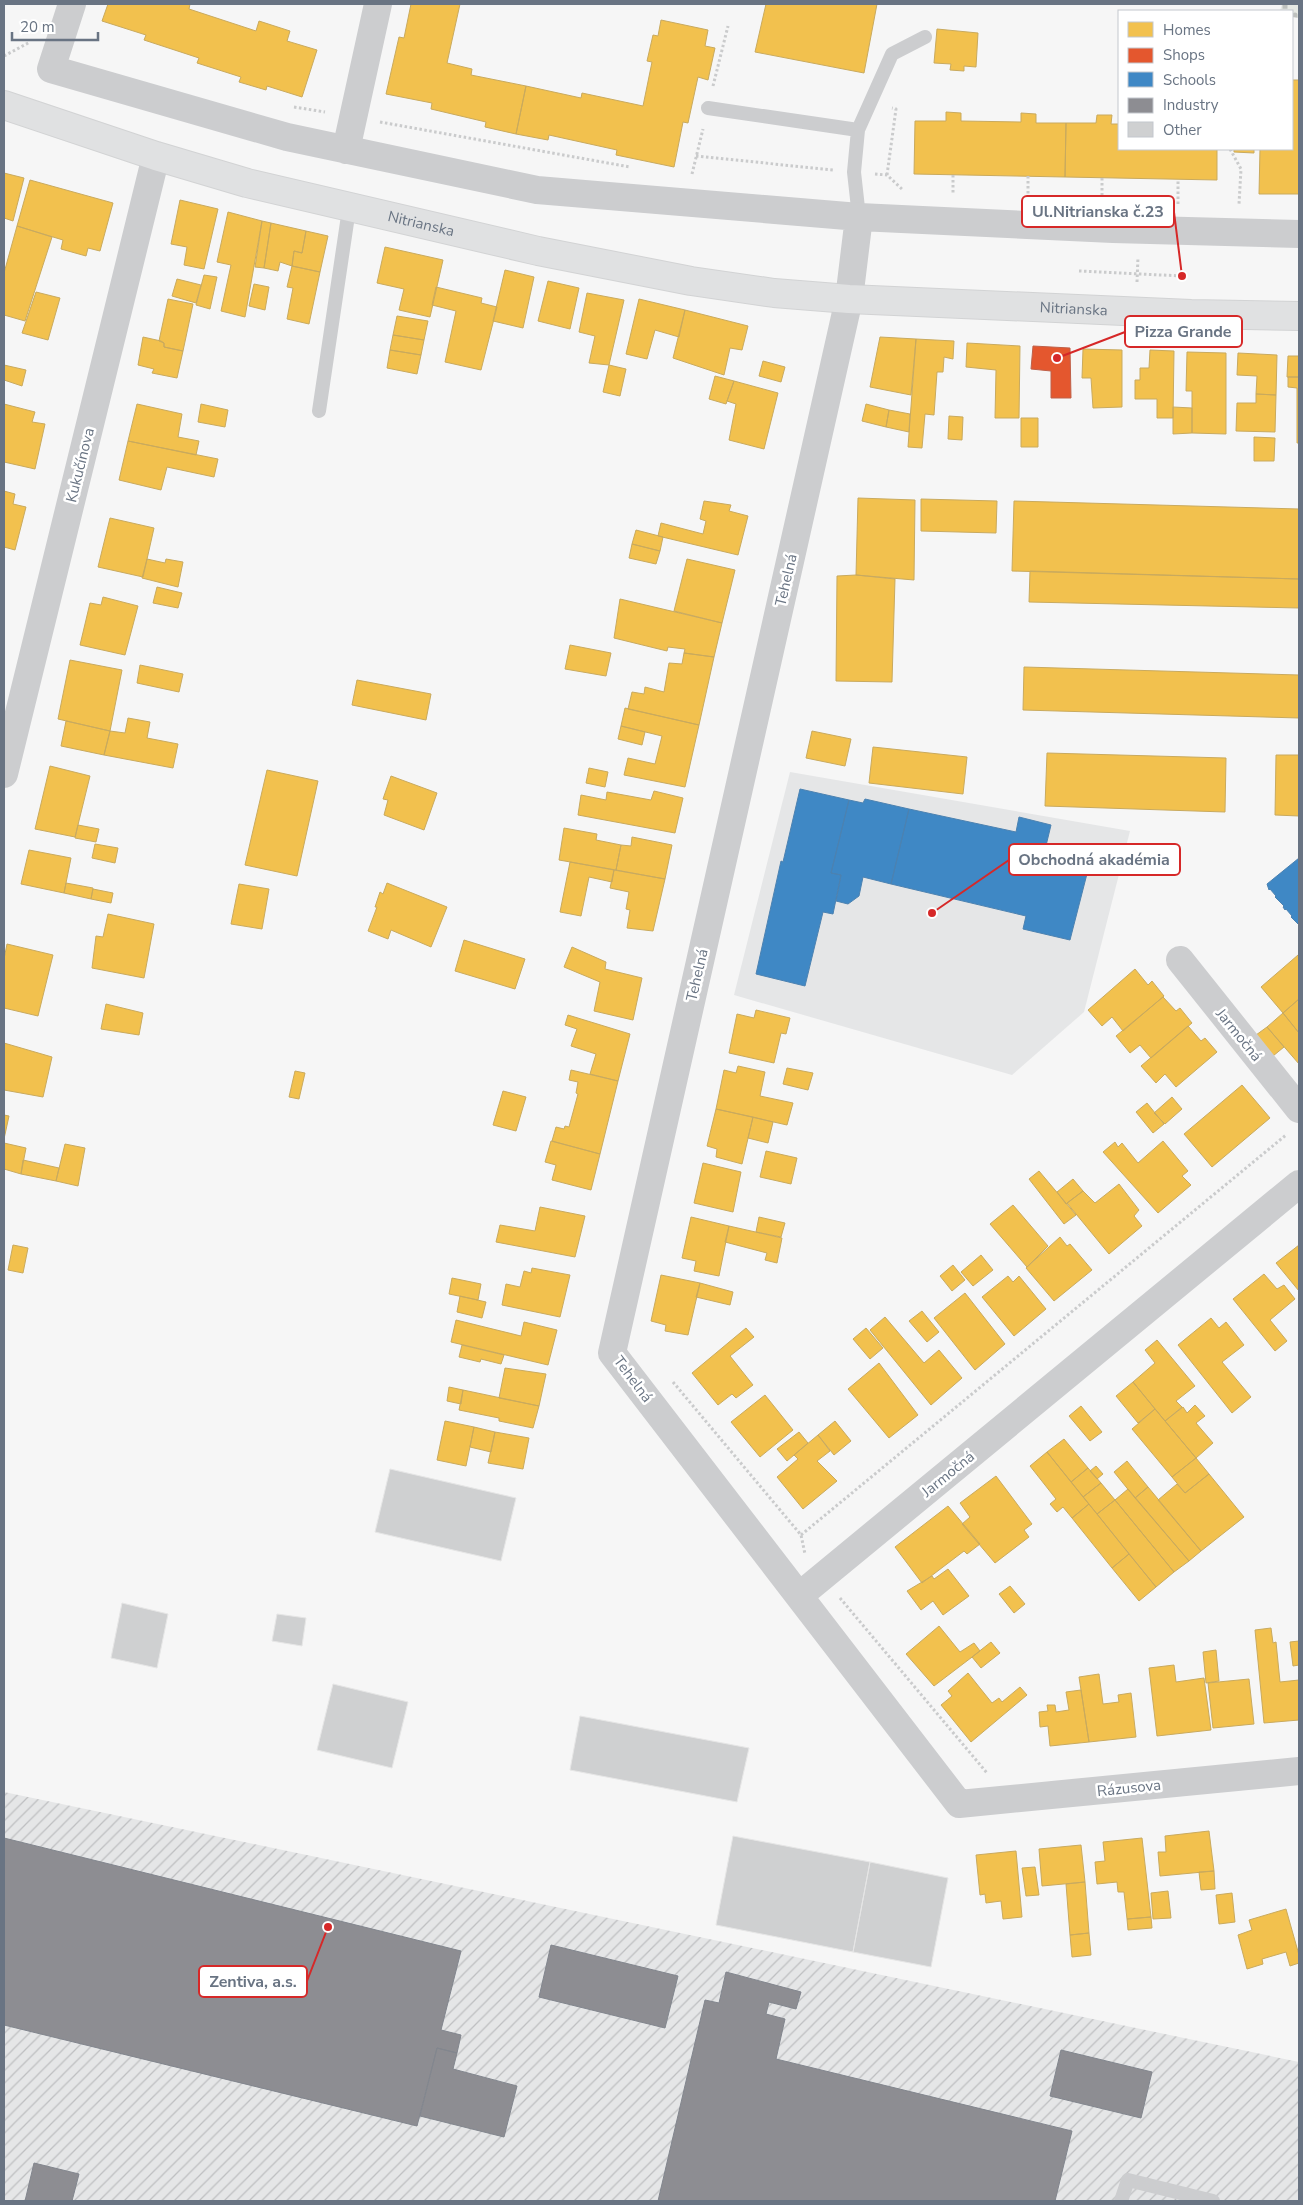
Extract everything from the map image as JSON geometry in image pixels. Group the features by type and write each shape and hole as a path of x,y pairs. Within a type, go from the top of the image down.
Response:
{"main road":[{"name":"Nitrianska","path":"4,105 156,156 247,184 538,252 672,278 774,293 849,299 1299,316"}],"street":[{"path":"72,4 51,69 287,137 537,190 859,217 1113,229 1299,234"},
{"path":"346,150 378,4"},
{"name":"Kukučínova","path":"4,774 156,156"},
{"path":"849,299 859,217"},
{"name":"Tehelná","path":"799,1596 612,1353 849,299"},
{"name":"Jarmočná","path":"1180,960 1295,1120"},
{"name":"Jarmočná","path":"799,1596 1299,1184"},
{"name":"Rázusova","path":"799,1596 958,1804 1299,1771"}],"lane":[{"path":"859,217 854,172 858,130 867,106 892,54 925,37"},
{"path":"708,108 858,130"},
{"path":"319,411 349,209"},
{"path":"1121,2201 1128,2180 1213,2201"}],"path":[{"path":"691,178 728,26"},
{"path":"4,56 40,36 60,41"},
{"path":"284,105 633,168"},
{"path":"867,106 896,109 887,175"},
{"path":"1230,150 1240,169 1239,210"},
{"path":"696,156 838,171"},
{"path":"953,175 954,202"},
{"path":"1028,176 1028,204"},
{"path":"1102,178 1102,206"},
{"path":"1178,179 1178,208"},
{"path":"1079,271 1182,276"},
{"path":"801,1535 1295,1120"},
{"path":"669,1376 801,1535 806,1558"},
{"path":"835,1592 987,1772"}],"shaded area":[{"path":"790,772 1130,831 1084,1012 1012,1075 734,995"},
{"path":"4,1792 1299,2062 1299,2201 4,2201"}],"green space":[{"path":"1282,4 1299,4 1299,18 1293,17 1293,10 1280,10"}],"building: Homes":[{"path":"108,4 190,4 189,9 256,31 259,21 290,31 287,41 317,50 302,97 267,86 266,90 239,82 241,77 197,63 199,58 144,40 146,35 102,21"},
{"path":"411,4 460,4 447,63 472,69 471,75 526,86 516,134 485,127 486,122 431,109 432,103 386,94 399,37 404,38"},
{"path":"766,4 877,4 864,73 755,52"},
{"path":"661,20 708,30 705,46 715,48 708,80 698,77 688,123 683,122 674,167 616,155 617,150 549,135 548,140 516,134 526,86 581,98 582,93 643,106 652,62 647,61 653,35 658,36"},
{"path":"937,29 978,33 976,67 964,66 964,71 950,70 951,64 934,63"},
{"path":"1293,80 1299,80 1299,194 1259,194 1260,150 1293,150"},
{"path":"946,112 961,113 961,121 1021,122 1021,113 1036,114 1036,123 1066,123 1065,177 914,174 915,121 946,121"},
{"path":"1097,115 1112,115 1111,124 1118,124 1118,150 1217,150 1217,180 1065,177 1066,123 1096,123"},
{"path":"1234,150 1254,150 1254,153 1234,152"},
{"path":"4,173 24,178 13,221 4,218"},
{"path":"30,180 113,203 100,251 88,248 86,256 61,249 63,240 17,226"},
{"path":"180,200 218,209 204,269 184,265 187,247 171,244"},
{"path":"228,212 262,221 245,317 221,311 231,265 217,262"},
{"path":"262,221 271,223 264,268 255,267"},
{"path":"271,223 306,231 302,253 294,251 292,266 280,262 278,271 264,268"},
{"path":"17,226 52,237 25,321 4,315 4,273"},
{"path":"306,231 328,236 320,272 292,266 294,251 302,253"},
{"path":"385,247 443,260 430,317 399,310 404,289 377,283"},
{"path":"292,266 320,272 309,324 287,319 293,288 287,287"},
{"path":"505,270 534,277 523,328 493,321"},
{"path":"204,275 217,277 210,309 196,305"},
{"path":"177,279 201,285 196,303 172,296"},
{"path":"548,281 579,288 570,329 538,321"},
{"path":"254,284 269,287 265,310 249,306"},
{"path":"436,287 482,298 481,303 497,307 481,370 445,362 456,311 432,305"},
{"path":"36,292 60,298 48,340 22,333"},
{"path":"587,293 624,300 609,365 589,363 595,336 579,332"},
{"path":"168,299 193,304 183,351 164,347 164,343 159,341"},
{"path":"639,299 685,310 679,337 655,330 647,359 626,354"},
{"path":"685,310 748,326 742,350 730,348 724,375 673,358"},
{"path":"397,316 428,321 424,340 393,335"},
{"path":"393,335 424,340 421,355 390,350"},
{"path":"143,337 161,341 164,343 164,347 183,351 177,378 152,373 154,369 138,365"},
{"path":"880,337 916,339 911,395 870,387"},
{"path":"916,339 954,341 953,359 944,357 943,372 937,372 934,415 925,414 922,448 908,447"},
{"path":"967,343 1020,346 1019,418 995,418 996,370 966,367"},
{"path":"1083,349 1122,350 1122,407 1093,408 1091,378 1082,378"},
{"path":"390,350 421,355 417,374 387,368"},
{"path":"1150,350 1174,351 1173,418 1157,418 1157,399 1135,399 1135,380 1140,380 1140,368 1149,368"},
{"path":"1187,352 1226,353 1226,434 1192,433 1192,391 1186,391"},
{"path":"1238,353 1277,355 1276,395 1256,394 1257,376 1237,375"},
{"path":"1288,356 1299,356 1299,377 1287,377"},
{"path":"763,361 785,367 781,382 759,376"},
{"path":"4,365 26,370 22,386 4,380"},
{"path":"609,365 626,369 620,396 603,392"},
{"path":"715,376 734,381 726,404 709,399"},
{"path":"1288,377 1299,377 1299,443 1297,443 1297,388 1288,387"},
{"path":"734,381 778,393 764,449 729,440 736,404 727,401"},
{"path":"1256,394 1276,395 1275,432 1236,431 1237,403 1256,403"},
{"path":"4,404 35,412 32,422 45,424 35,469 4,462"},
{"path":"137,404 182,414 178,437 199,441 196,455 128,441"},
{"path":"201,404 228,410 225,427 198,422"},
{"path":"866,404 889,410 886,427 862,421"},
{"path":"1173,407 1192,408 1192,433 1173,434"},
{"path":"889,410 910,414 909,432 886,427"},
{"path":"949,416 963,417 962,440 948,439"},
{"path":"1021,418 1038,418 1038,447 1021,447"},
{"path":"1254,437 1275,438 1274,461 1254,461"},
{"path":"128,441 218,459 214,477 167,467 161,490 119,480"},
{"path":"4,491 15,494 13,504 26,507 15,550 4,547"},
{"path":"858,498 915,500 914,580 856,575"},
{"path":"921,499 997,501 996,533 921,531"},
{"path":"704,501 731,505 729,511 748,516 738,555 658,536 661,523 703,534 706,521 700,519"},
{"path":"1014,501 1299,509 1299,579 1012,571"},
{"path":"110,518 154,528 143,577 98,567"},
{"path":"636,530 663,537 660,551 632,544"},
{"path":"632,544 660,551 656,564 629,558"},
{"path":"147,559 165,563 166,559 183,562 178,587 142,578"},
{"path":"687,559 735,570 722,623 674,611"},
{"path":"1030,571 1299,579 1299,608 1029,602"},
{"path":"856,575 895,579 892,682 836,681 837,576"},
{"path":"157,587 182,593 178,608 153,603"},
{"path":"103,597 138,606 125,655 80,645 90,603 101,605"},
{"path":"620,599 722,623 714,657 684,653 685,649 668,647 667,651 614,638"},
{"path":"570,645 611,653 606,676 565,669"},
{"path":"684,653 714,657 699,725 628,709 632,692 644,694 645,687 664,692 669,663 682,664"},
{"path":"70,660 122,670 110,731 58,719"},
{"path":"140,665 183,674 179,692 137,683"},
{"path":"1024,667 1299,675 1299,718 1023,710"},
{"path":"357,680 431,694 426,720 352,705"},
{"path":"625,708 699,725 685,787 624,775 628,758 655,764 662,736 621,726"},
{"path":"128,718 150,722 147,738 178,744 173,768 104,755 110,731 125,733"},
{"path":"66,721 110,731 104,755 61,746"},
{"path":"621,726 645,732 642,745 618,739"},
{"path":"812,731 851,739 845,766 806,758"},
{"path":"873,747 967,757 963,794 869,783"},
{"path":"1047,753 1226,758 1225,812 1045,806"},
{"path":"1276,755 1299,755 1299,816 1275,815"},
{"path":"50,766 90,776 75,837 35,829"},
{"path":"589,768 608,772 605,787 586,783"},
{"path":"267,770 318,781 297,876 245,865"},
{"path":"391,776 437,793 424,830 384,815 388,800 383,799"},
{"path":"654,791 683,798 675,833 578,815 581,795 606,800 607,792 651,800"},
{"path":"78,825 99,829 96,842 75,838"},
{"path":"564,828 597,834 596,840 621,845 616,870 559,860"},
{"path":"632,837 672,845 665,879 616,870 621,845 631,846"},
{"path":"95,844 118,848 115,863 92,858"},
{"path":"29,850 71,858 64,893 21,884"},
{"path":"570,862 614,870 612,882 589,877 581,916 560,912"},
{"path":"614,870 665,879 653,931 627,928 630,910 626,909 629,892 610,888"},
{"path":"66,883 93,888 91,899 64,893"},
{"path":"387,883 447,907 431,947 391,930 388,939 368,931 377,907 375,907 380,892 383,894"},
{"path":"239,884 269,889 262,929 231,924"},
{"path":"93,889 113,893 111,903 91,899"},
{"path":"108,914 154,924 144,978 92,968 96,936 103,937"},
{"path":"464,940 525,959 515,989 455,971"},
{"path":"7,944 53,955 38,1016 4,1008 4,959"},
{"path":"572,947 606,962 605,969 642,978 633,1020 594,1011 600,982 564,967"},
{"path":"1298,955 1299,999 1283,1013 1261,987"},
{"path":"1135,969 1148,985 1152,981 1164,996 1123,1031 1112,1017 1102,1026 1088,1010"},
{"path":"1163,997 1176,1011 1180,1008 1192,1023 1151,1058 1140,1045 1130,1053 1116,1036"},
{"path":"1299,999 1299,1033 1283,1013"},
{"path":"106,1004 143,1013 139,1035 101,1029"},
{"path":"756,1010 790,1018 786,1034 781,1033 774,1063 729,1053 737,1014 754,1018"},
{"path":"1283,1013 1299,1033 1299,1064 1267,1027"},
{"path":"568,1015 630,1034 618,1081 590,1074 596,1054 571,1046 577,1029 565,1025"},
{"path":"1188,1026 1201,1041 1205,1038 1217,1052 1176,1087 1165,1074 1156,1083 1141,1066"},
{"path":"1267,1027 1284,1047 1273,1056 1256,1035"},
{"path":"4,1043 52,1057 43,1097 4,1090"},
{"path":"738,1066 765,1072 760,1096 793,1103 787,1125 716,1109 724,1070 736,1073"},
{"path":"787,1068 813,1073 808,1090 783,1084"},
{"path":"571,1070 618,1081 600,1154 552,1141 556,1127 564,1129 565,1126 569,1127 578,1094 576,1093 578,1082 569,1080"},
{"path":"295,1071 305,1073 299,1099 289,1097"},
{"path":"1242,1085 1270,1118 1212,1167 1184,1134"},
{"path":"503,1091 526,1097 516,1131 493,1125"},
{"path":"1172,1097 1182,1109 1165,1124 1154,1113"},
{"path":"1147,1103 1164,1124 1153,1133 1136,1112"},
{"path":"716,1109 753,1117 742,1164 716,1157 717,1149 707,1146"},
{"path":"4,1115 9,1116 4,1139"},
{"path":"753,1117 773,1122 768,1143 748,1138"},
{"path":"551,1141 600,1154 591,1190 552,1180 556,1165 545,1162"},
{"path":"1163,1141 1188,1171 1182,1176 1191,1185 1158,1213 1103,1152 1115,1142 1118,1147 1122,1143 1138,1163"},
{"path":"4,1143 26,1148 21,1174 4,1169"},
{"path":"65,1144 85,1148 78,1186 56,1181"},
{"path":"766,1151 797,1158 791,1184 760,1177"},
{"path":"23,1160 59,1168 56,1181 21,1174"},
{"path":"703,1163 741,1172 733,1212 694,1203"},
{"path":"1039,1171 1076,1215 1064,1224 1029,1179"},
{"path":"1073,1179 1083,1191 1066,1204 1057,1192"},
{"path":"1119,1184 1139,1210 1134,1216 1142,1226 1109,1254 1067,1203 1083,1191 1095,1203"},
{"path":"1013,1205 1048,1246 1027,1267 990,1224"},
{"path":"540,1207 585,1216 575,1257 496,1242 500,1225 535,1231"},
{"path":"691,1217 729,1226 719,1276 694,1271 696,1261 682,1258"},
{"path":"759,1217 785,1223 781,1237 756,1232"},
{"path":"729,1226 782,1238 777,1263 765,1260 767,1253 725,1242"},
{"path":"1060,1237 1067,1246 1070,1244 1092,1270 1054,1301 1026,1268"},
{"path":"13,1245 28,1248 23,1273 8,1270"},
{"path":"1299,1245 1299,1291 1276,1263"},
{"path":"981,1255 993,1270 973,1286 961,1272"},
{"path":"953,1265 965,1280 952,1291 940,1276"},
{"path":"532,1268 570,1275 560,1317 502,1305 506,1284 520,1287 524,1271 531,1273"},
{"path":"1264,1274 1277,1289 1284,1285 1295,1299 1270,1320 1287,1341 1275,1351 1233,1299"},
{"path":"661,1275 700,1283 688,1335 665,1331 666,1325 651,1321"},
{"path":"1008,1276 1013,1282 1019,1276 1046,1309 1014,1336 982,1297"},
{"path":"452,1278 481,1284 478,1300 449,1294"},
{"path":"700,1283 733,1292 730,1305 696,1297"},
{"path":"965,1293 1005,1344 975,1370 934,1318"},
{"path":"460,1296 486,1302 482,1318 457,1312"},
{"path":"922,1311 939,1332 927,1342 909,1321"},
{"path":"885,1317 924,1363 939,1350 962,1378 931,1405 870,1330"},
{"path":"1211,1318 1219,1328 1226,1322 1244,1345 1222,1362 1251,1397 1232,1413 1178,1345"},
{"path":"456,1320 521,1336 524,1322 557,1330 548,1365 451,1342"},
{"path":"746,1328 754,1337 730,1356 753,1385 736,1398 732,1394 718,1405 692,1373"},
{"path":"866,1328 883,1348 870,1359 853,1339"},
{"path":"1157,1340 1195,1386 1176,1401 1182,1407 1165,1421 1133,1382 1155,1363 1145,1350"},
{"path":"462,1345 504,1355 501,1364 481,1359 480,1362 459,1357"},
{"path":"879,1363 918,1415 889,1438 848,1389"},
{"path":"505,1368 546,1374 539,1406 499,1398"},
{"path":"1133,1382 1155,1409 1138,1423 1116,1396"},
{"path":"449,1387 463,1390 461,1404 447,1401"},
{"path":"463,1390 539,1406 533,1428 499,1421 499,1418 459,1410"},
{"path":"765,1395 793,1430 760,1457 731,1422"},
{"path":"1195,1405 1205,1416 1196,1423 1213,1443 1196,1458 1165,1421 1183,1407 1187,1413"},
{"path":"1081,1406 1102,1432 1090,1441 1069,1416"},
{"path":"1155,1409 1196,1458 1172,1477 1132,1429"},
{"path":"445,1421 474,1427 466,1466 437,1460"},
{"path":"835,1421 851,1441 834,1455 818,1435"},
{"path":"474,1427 495,1432 491,1452 470,1447"},
{"path":"495,1432 529,1438 523,1469 488,1463"},
{"path":"799,1432 808,1443 787,1461 777,1449"},
{"path":"818,1435 830,1451 817,1461 837,1481 803,1509 777,1477 798,1459 794,1455"},
{"path":"1064,1439 1088,1468 1071,1482 1047,1452"},
{"path":"1047,1452 1089,1504 1072,1518 1063,1507 1057,1512 1050,1504 1056,1499 1030,1466"},
{"path":"1196,1458 1209,1474 1185,1493 1172,1477"},
{"path":"1127,1461 1148,1487 1135,1498 1114,1472"},
{"path":"1096,1466 1103,1474 1097,1479 1090,1471"},
{"path":"1088,1468 1101,1483 1083,1497 1071,1482"},
{"path":"1209,1474 1244,1517 1201,1551 1158,1500 1177,1484 1185,1493"},
{"path":"996,1476 1032,1524 1024,1530 1029,1537 995,1563 962,1524 970,1517 960,1503"},
{"path":"1101,1483 1115,1500 1097,1514 1083,1497"},
{"path":"1148,1487 1201,1551 1189,1561 1135,1498"},
{"path":"1128,1489 1189,1561 1174,1572 1115,1500"},
{"path":"1115,1500 1174,1572 1156,1587 1097,1514"},
{"path":"1089,1504 1129,1554 1112,1568 1072,1518"},
{"path":"948,1506 980,1544 967,1554 964,1551 922,1583 895,1547"},
{"path":"1129,1554 1156,1587 1139,1601 1112,1568"},
{"path":"948,1569 969,1596 943,1615 933,1601 921,1610 907,1591 932,1576 934,1579"},
{"path":"1010,1586 1025,1604 1014,1613 999,1594"},
{"path":"939,1626 960,1652 974,1643 980,1651 934,1686 906,1654"},
{"path":"1271,1628 1273,1643 1276,1642 1280,1682 1299,1680 1299,1720 1264,1723 1255,1630"},
{"path":"1299,1641 1299,1665 1293,1666 1290,1642"},
{"path":"991,1642 1000,1653 981,1668 972,1657"},
{"path":"1216,1650 1219,1681 1206,1683 1203,1652"},
{"path":"1174,1665 1176,1682 1204,1678 1211,1730 1157,1736 1149,1668"},
{"path":"968,1673 992,1703 999,1698 1002,1702 1020,1687 1027,1695 971,1742 941,1705 952,1696 948,1691"},
{"path":"1099,1674 1103,1704 1119,1702 1118,1695 1131,1693 1136,1737 1089,1742 1079,1677"},
{"path":"1249,1679 1254,1724 1213,1728 1208,1683"},
{"path":"1081,1690 1089,1742 1050,1746 1048,1726 1040,1727 1039,1712 1048,1711 1047,1705 1055,1705 1056,1712 1069,1710 1066,1692"},
{"path":"1209,1831 1214,1871 1160,1876 1158,1852 1166,1852 1165,1836"},
{"path":"1142,1838 1151,1917 1127,1919 1124,1892 1118,1892 1117,1882 1097,1884 1095,1862 1105,1861 1103,1842"},
{"path":"1081,1845 1085,1882 1042,1886 1039,1849"},
{"path":"1016,1851 1022,1917 1003,1919 1001,1901 986,1903 985,1894 980,1895 976,1855"},
{"path":"1035,1867 1039,1895 1026,1896 1022,1868"},
{"path":"1214,1871 1215,1889 1201,1890 1199,1872"},
{"path":"1085,1882 1089,1933 1070,1935 1066,1884"},
{"path":"1168,1891 1171,1918 1153,1919 1151,1893"},
{"path":"1232,1893 1235,1922 1219,1924 1216,1895"},
{"path":"1286,1909 1299,1955 1299,1963 1290,1966 1286,1952 1262,1959 1263,1964 1247,1969 1238,1935 1252,1930 1249,1920"},
{"path":"1151,1917 1152,1928 1128,1930 1127,1919"},
{"path":"1089,1933 1091,1955 1072,1957 1070,1935"}],"building: Shops":[{"path":"1033,346 1070,348 1071,398 1051,398 1051,371 1031,369"}],"building: Schools":[{"path":"800,789 849,800 831,873 841,875 833,914 823,912 805,986 756,974 781,861 783,862"},
{"path":"865,799 909,809 891,884 863,877 859,896 848,904 836,901 841,875 831,873 849,800 863,803"},
{"path":"909,809 1016,832 1019,817 1051,825 1044,854 1089,866 1070,940 1023,929 1026,916 891,884"},
{"path":"1299,858 1299,925 1269,890 1267,884"}],"building: Industry":[{"path":"4,1838 461,1951 441,2030 461,2035 457,2053 437,2048 417,2126 4,2025"},
{"path":"551,1945 678,1976 665,2028 539,1997"},
{"path":"726,1972 801,1992 796,2009 769,2002 766,2014 785,2019 776,2059 1072,2131 1055,2201 658,2201 705,2000 719,2003"},
{"path":"437,2048 457,2053 453,2069 517,2086 504,2137 420,2116"},
{"path":"1061,2050 1152,2072 1141,2118 1050,2096"},
{"path":"34,2163 79,2174 72,2201 25,2201"}],"building: Other":[{"path":"390,1469 516,1498 501,1561 375,1532"},
{"path":"122,1603 168,1614 157,1668 111,1658"},
{"path":"277,1614 306,1618 302,1646 272,1641"},
{"path":"333,1684 408,1702 392,1768 317,1750"},
{"path":"580,1716 749,1748 737,1802 570,1770"},
{"path":"733,1836 870,1862 853,1952 716,1925"},
{"path":"870,1862 948,1878 931,1967 853,1952"}],"place":[{"name":"Ul.Nitrianska č.23","path":"1182,276"},
{"name":"Pizza Grande","path":"1057,358"},
{"name":"Obchodná akadémia","path":"932,913"},
{"name":"Zentiva, a.s.","path":"328,1927"}]}
